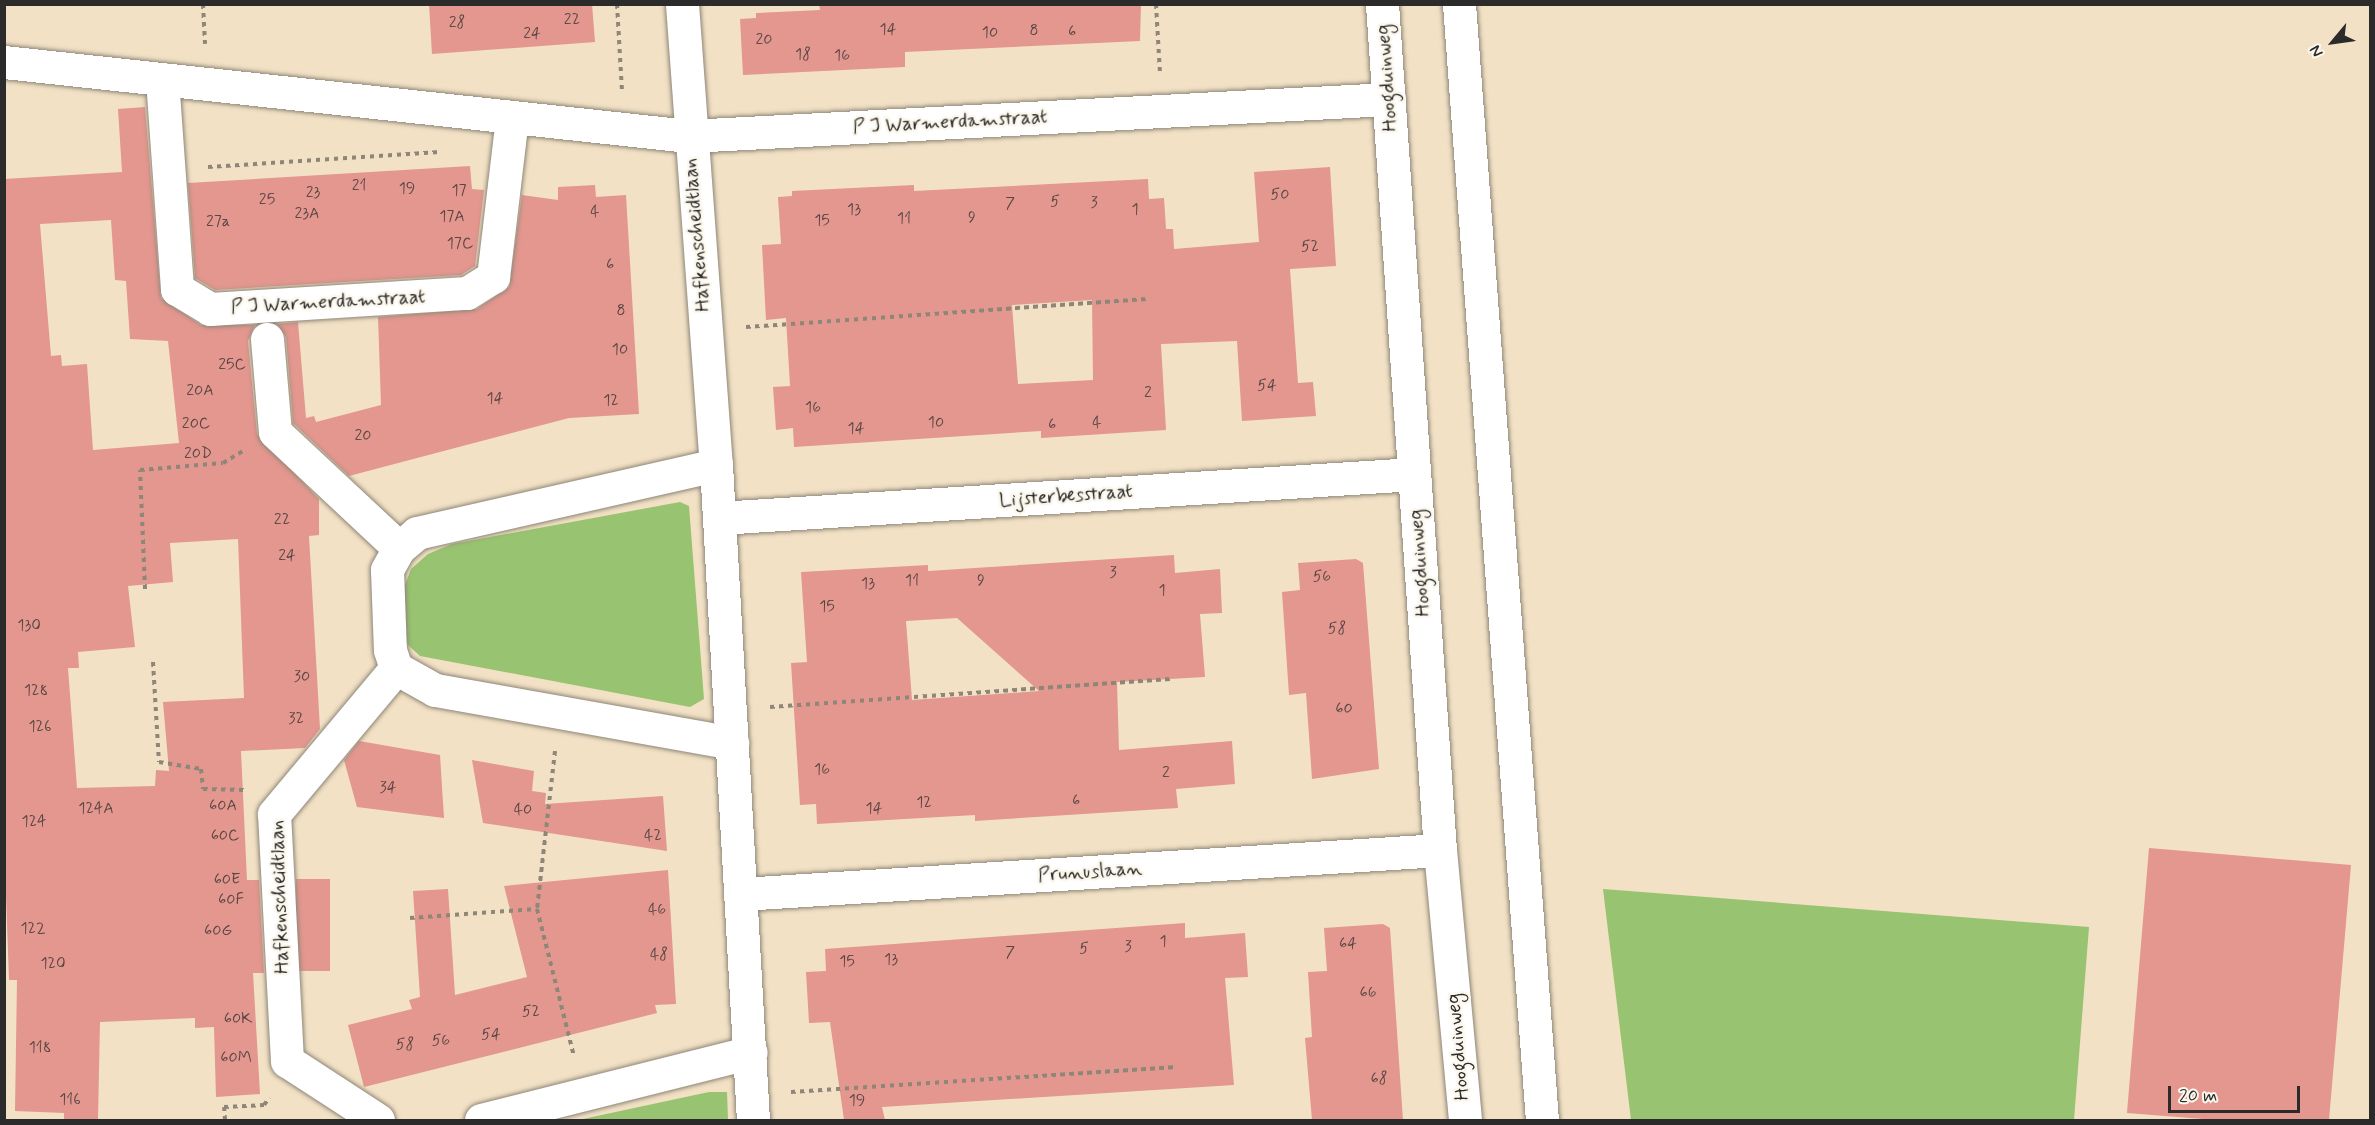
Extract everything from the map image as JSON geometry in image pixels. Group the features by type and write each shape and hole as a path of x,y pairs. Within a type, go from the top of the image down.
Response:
{"street":[{"name":"Hafkenscheidtlaan","path":"682,4 689,136 716,465 753,1107"},
{"name":"Hoogduinweg","path":"1382,4 1440,850 1465,1120"},
{"path":"1459,4 1542,1120"},
{"name":"P J Warmerdamstraat","path":"4,62 689,136 1389,99"},
{"name":"P J Warmerdamstraat","path":"162,79 177,289 210,309 467,293 493,277 512,117"},
{"path":"267,339 274,432 399,548"},
{"path":"716,465 435,526 399,548 387,570 390,650 396,668 435,690 732,743"},
{"name":"Lijsterbesstraat","path":"719,518 1414,474"},
{"name":"Hafkenscheidtlaan","path":"294,1065 287,1061 274,814 396,668"},
{"name":"Prunuslaan","path":"741,894 1440,850"},
{"path":"481,1120 751,1052"},
{"path":"294,1065 378,1120"}],"path":[{"path":"617,4 624,129"},
{"path":"1156,4 1163,111"},
{"path":"168,169 443,152"},
{"path":"705,330 1150,299"},
{"path":"145,589 140,470 223,463 274,432"},
{"path":"153,662 159,762 201,769 203,789 241,788 274,814"},
{"path":"730,709 1170,679"},
{"path":"559,713 537,909 584,1095"},
{"path":"410,918 537,909"},
{"path":"225,1120 224,1107 264,1105 294,1065"},
{"path":"753,1107 1176,1067"}],"green space":[{"path":"680,502 689,506 704,699 690,707 420,656 408,645 402,629 402,593 411,569 428,554 452,544"},
{"path":"1603,889 2089,927 2074,1120 1631,1120"},
{"path":"709,1092 727,1092 728,1120 578,1120"}],"building":[{"path":"429,4 592,4 595,42 432,54"},
{"path":"819,4 1141,4 1140,41 905,52 905,67 743,75 740,19 756,18 756,13 820,10"},
{"path":"145,107 161,298 201,325 255,325 248,341 257,434 319,499 319,535 309,536 320,729 305,748 241,751 247,880 259,880 264,973 253,973 260,1094 216,1097 214,1027 195,1028 195,1018 100,1022 98,1120 64,1120 64,1113 15,1111 17,980 9,980 4,840 4,179 122,172 118,109","holes":["111,220 115,280 126,281 130,339 168,341 179,443 93,450 87,364 62,366 61,355 51,356 40,224","238,539 244,698 163,702 169,771 156,770 155,786 77,788 68,668 79,668 78,652 135,647 128,586 173,582 170,543"]},
{"path":"470,166 472,189 484,190 475,266 461,275 215,290 195,278 188,183"},
{"path":"1330,167 1336,266 1290,269 1298,383 1313,382 1316,416 1242,421 1237,341 1161,344 1166,430 1041,438 1041,431 794,447 793,428 776,430 773,387 790,386 786,318 766,320 762,245 781,244 778,197 792,196 792,191 914,185 914,191 1148,179 1149,199 1164,198 1166,229 1173,229 1174,249 1259,242 1254,172","holes":["1092,300 1093,380 1018,384 1012,305"]},
{"path":"595,185 596,197 626,195 639,414 569,418 349,476 293,423 286,337 277,324 298,322 306,418 314,416 316,422 381,405 378,317 477,309 509,287 522,195 558,200 558,187"},
{"path":"1174,555 1175,573 1220,569 1222,613 1200,614 1205,677 1117,682 1119,750 1232,741 1235,784 1176,789 1178,808 975,821 975,815 817,824 816,804 800,805 791,663 807,662 801,572 928,565 928,571","holes":["957,618 1039,691 912,700 906,621"]},
{"path":"1356,559 1363,563 1379,769 1312,779 1306,693 1289,695 1282,592 1300,590 1298,563"},
{"path":"359,741 440,755 444,818 357,807 344,760"},
{"path":"472,760 534,771 532,791 546,793 545,804 663,796 667,851 483,823"},
{"path":"2149,848 2351,865 2329,1120 2216,1120 2127,1113"},
{"path":"668,870 676,1004 655,1005 657,1013 364,1087 348,1025 412,1009 409,1000 420,997 413,891 448,889 455,995 527,977 504,886"},
{"path":"296,879 330,879 330,971 296,971"},
{"path":"1185,923 1185,938 1245,933 1248,977 1225,978 1234,1085 882,1107 885,1120 844,1120 830,1022 809,1023 806,972 826,971 825,949"},
{"path":"1383,924 1390,928 1403,1120 1312,1120 1305,1038 1312,1037 1308,972 1327,971 1324,928"}]}
